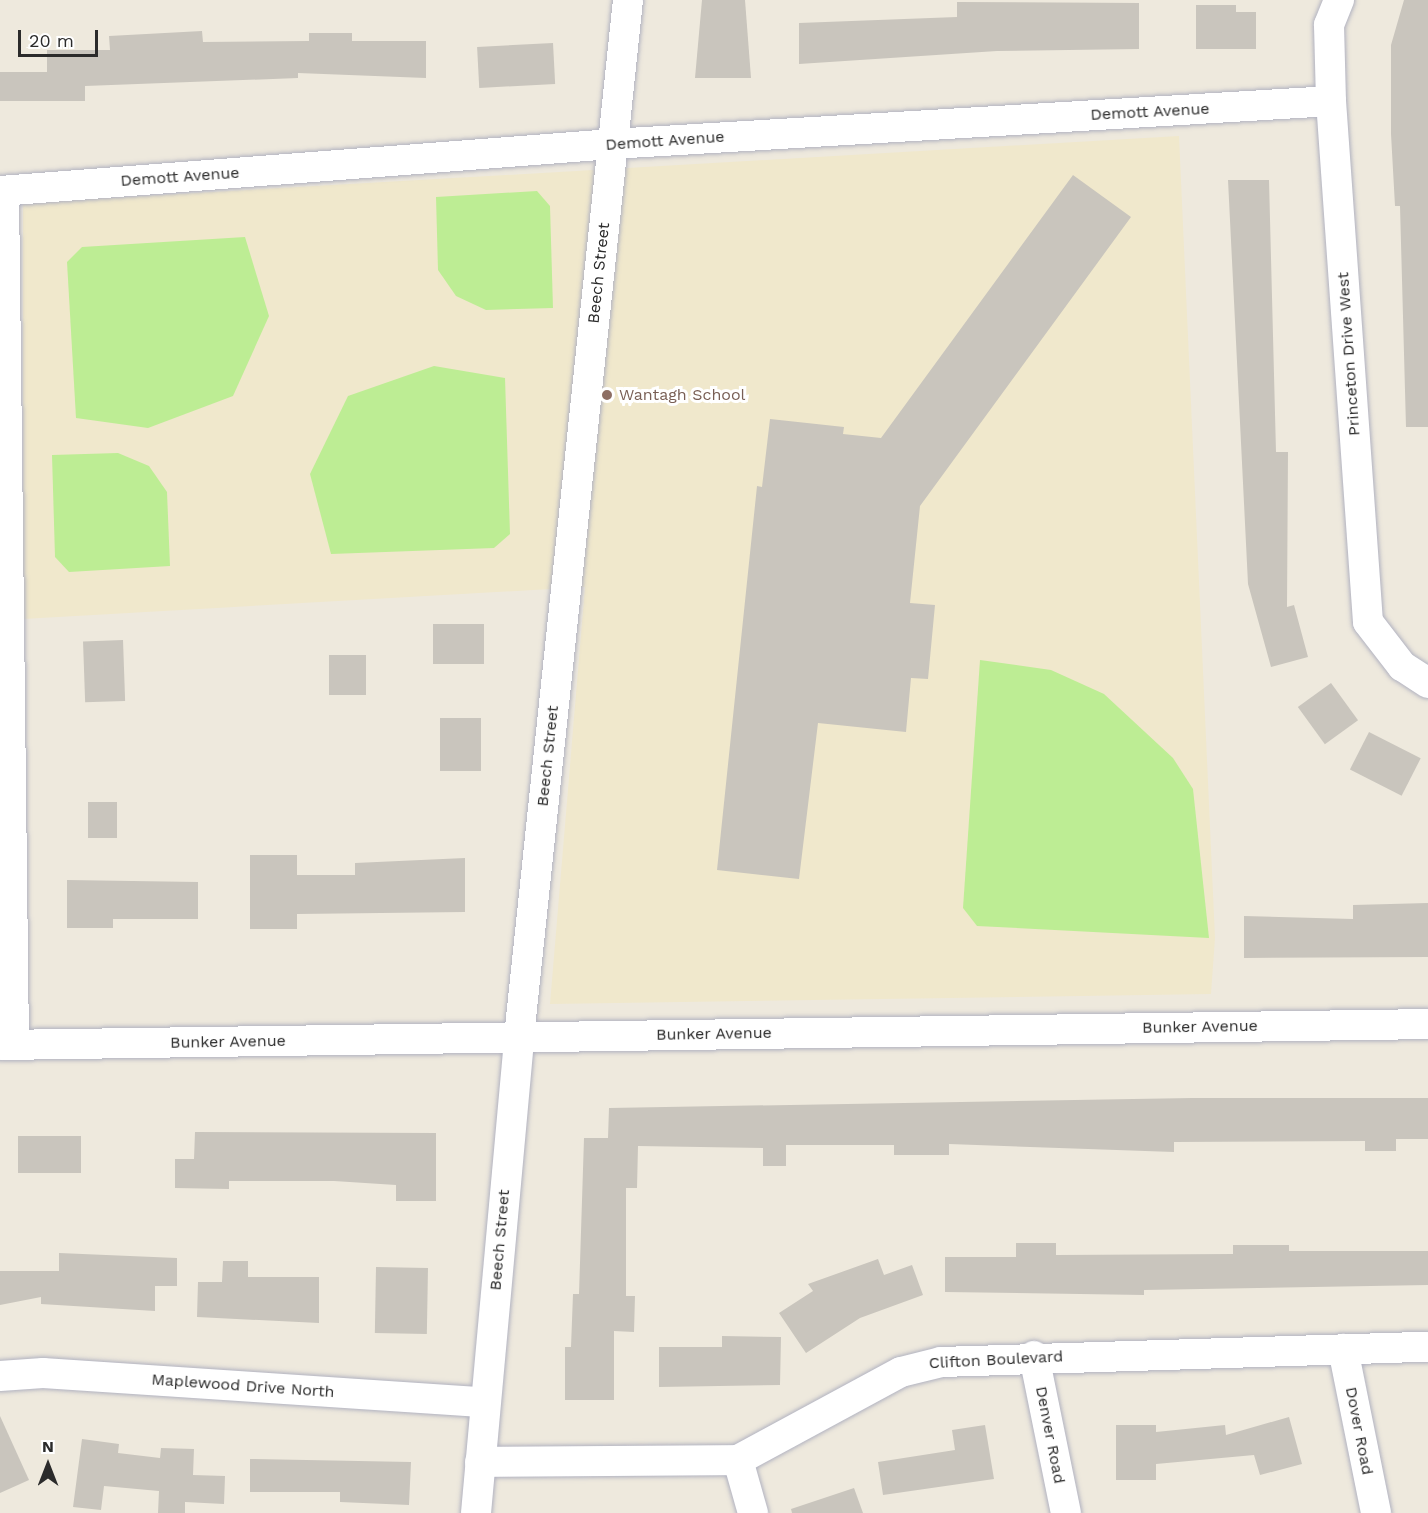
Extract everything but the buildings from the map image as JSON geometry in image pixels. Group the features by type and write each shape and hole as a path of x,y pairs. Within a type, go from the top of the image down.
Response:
{"street":[{"name":"Beech Street","path":"476,1513 519,1037 628,0"},
{"name":"Princeton Drive West","path":"1339,0 1329,25 1331,101 1368,622 1402,666 1428,683"},
{"name":"Demott Avenue","path":"2,191 612,144 1331,101"},
{"path":"2,191 7,1045"},
{"name":"Bunker Avenue","path":"7,1045 1428,1024"},
{"name":"Clifton Boulevard","path":"480,1462 738,1460 920,1364 1034,1356 1428,1347"},
{"name":"Dover Road","path":"1343,1349 1376,1513"},
{"name":"Denver Road","path":"1034,1356 1066,1513"},
{"name":"Maplewood Drive North","path":"0,1376 43,1373 485,1402"},
{"path":"738,1460 753,1513"}],"shaded area":[{"name":"Wantagh School","path":"1179,136 1215,938 1211,994 550,1004 585,587 23,619 23,203"}],"green space":[{"path":"537,191 550,206 553,308 486,310 456,296 438,270 436,197"},
{"path":"245,237 269,316 233,396 148,428 76,418 67,262 82,247"},
{"path":"434,366 505,378 510,534 494,548 331,554 310,474 348,396"},
{"path":"118,453 149,466 167,492 170,566 69,572 55,557 52,455"},
{"path":"980,660 1051,670 1104,694 1173,758 1193,789 1209,938 977,926 963,908"}],"place":[{"name":"Wantagh School","path":"607,395"}]}
